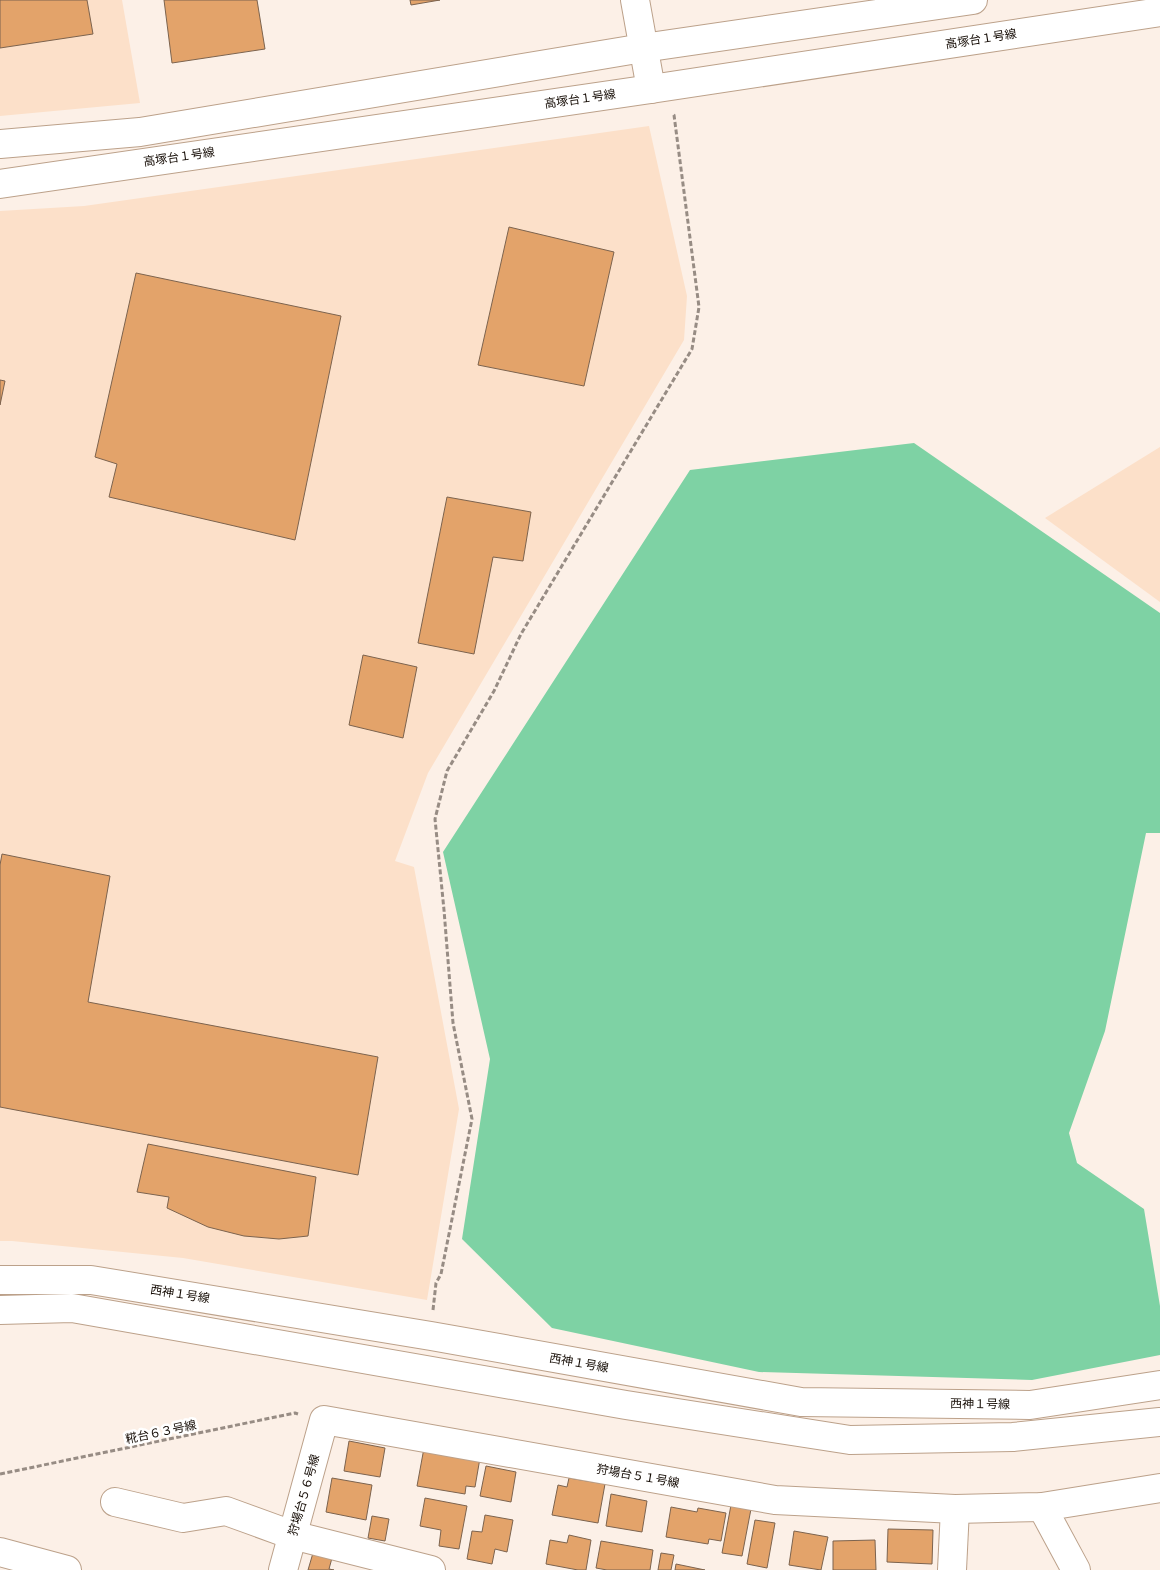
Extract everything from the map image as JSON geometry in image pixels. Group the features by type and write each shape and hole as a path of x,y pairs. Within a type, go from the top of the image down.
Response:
{"street":[{"path":"635,0 650,89"},
{"path":"0,144 140,132 643,48 973,0"},
{"name":"高塚台１号線","path":"0,184 1160,12"},
{"name":"西神１号線","path":"0,1280 91,1280 431,1336 801,1402 1030,1405 1160,1386"},
{"path":"0,1310 72,1308 616,1403 850,1440 1013,1437 1160,1422"},
{"name":"狩場台５１号線","path":"324,1420 775,1500 954,1509 1042,1507 1160,1488"},
{"name":"狩場台５６号線","path":"284,1570 324,1420"},
{"path":"115,1502 183,1518 226,1511 292,1535 431,1570"},
{"path":"1042,1507 1076,1570"},
{"path":"952,1570 954,1509"},
{"path":"0,1552 67,1570"}],"path":[{"path":"431,1336 436,1283 441,1274 472,1119 453,1023 444,910 434,819 447,771 494,690 521,634 692,349 699,307 674,115 650,89"},
{"name":"糀台６３号線","path":"0,1474 295,1413 324,1420"}],"shaded area":[{"path":"0,0 122,0 140,103 0,116"},
{"path":"649,126 687,296 684,340 428,773 395,861 414,867 459,1109 427,1300 183,1258 0,1241 0,211 84,206"},
{"path":"1160,447 1160,602 1045,518"}],"green space":[{"path":"914,443 1160,613 1160,833 1146,833 1105,1031 1069,1133 1077,1163 1144,1209 1160,1306 1160,1355 1032,1380 759,1372 552,1328 462,1239 490,1059 443,852 690,470"}],"building":[{"path":"0,0 87,0 93,34 0,48"},
{"path":"164,0 257,0 265,49 172,63"},
{"path":"410,0 440,0 411,5"},
{"path":"509,227 614,252 584,386 478,365"},
{"path":"136,273 341,316 295,540 109,497 117,464 95,457"},
{"path":"0,380 5,381 0,405"},
{"path":"447,497 531,512 523,561 493,557 474,654 418,643"},
{"path":"363,655 417,667 403,738 349,725"},
{"path":"2,854 110,876 88,1002 378,1057 358,1175 0,1107 0,865"},
{"path":"148,1144 316,1177 308,1236 279,1239 244,1236 208,1227 167,1208 169,1197 137,1192"},
{"path":"349,1441 385,1448 380,1477 344,1471"},
{"path":"424,1448 480,1458 475,1487 466,1486 465,1494 417,1486"},
{"path":"486,1466 516,1472 511,1502 480,1496"},
{"path":"332,1478 372,1485 366,1520 326,1512"},
{"path":"569,1478 605,1484 598,1523 552,1515 558,1485 567,1487"},
{"path":"611,1494 647,1501 642,1532 606,1526"},
{"path":"425,1498 467,1506 459,1549 439,1546 441,1530 420,1526"},
{"path":"731,1505 751,1509 742,1556 722,1553"},
{"path":"671,1507 697,1512 698,1508 726,1513 721,1541 709,1539 708,1544 666,1537"},
{"path":"485,1515 513,1520 507,1552 495,1549 492,1564 467,1559 472,1531 482,1532"},
{"path":"372,1516 389,1519 385,1541 368,1538"},
{"path":"755,1520 775,1523 767,1568 747,1564"},
{"path":"888,1529 933,1530 932,1564 887,1562"},
{"path":"794,1531 828,1537 821,1570 789,1565"},
{"path":"569,1535 591,1540 586,1570 546,1564 550,1540 567,1543"},
{"path":"875,1540 876,1570 833,1570 833,1541"},
{"path":"601,1541 653,1550 650,1570 607,1570 596,1568"},
{"path":"313,1553 332,1558 329,1569 334,1570 308,1570"},
{"path":"661,1553 674,1555 671,1570 658,1570"},
{"path":"676,1564 705,1570 675,1570"}]}
